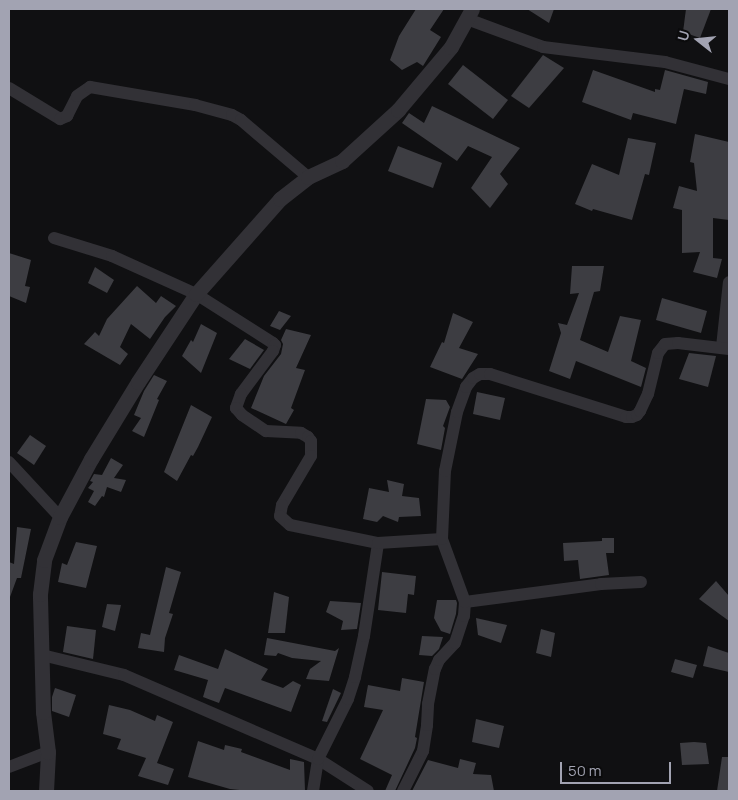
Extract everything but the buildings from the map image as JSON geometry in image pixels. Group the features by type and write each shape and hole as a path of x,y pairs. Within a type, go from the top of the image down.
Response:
{"street":[{"path":"46,791 48,752 43,712 42,655 39,633 40,594 44,560 60,517 138,382 196,294 268,211 308,177 342,161 398,110 451,47 470,14 543,47 620,58 665,62 729,78"},
{"path":"9,88 60,119 67,116 78,96 90,87 195,105 232,115 241,120 308,177"},
{"path":"54,238 112,256 196,294 274,345 273,351 241,394 236,408 242,415 266,430 301,433 308,437 311,442 311,456 282,505 280,516 282,520 290,525 378,544 442,539"},
{"path":"403,791 423,751 428,704 435,669 439,660 455,643 461,628 465,602 442,539 445,471 457,412 466,387 473,378 480,374 490,374 626,417 637,415 648,394 661,347 665,344 678,343 726,348 729,282"},
{"path":"9,462 60,517"},
{"path":"313,791 318,760 348,700 355,677 364,636 378,544"},
{"path":"465,602 601,584 641,582"},
{"path":"42,655 124,675 318,760 368,791"},
{"path":"9,767 48,752"}]}
